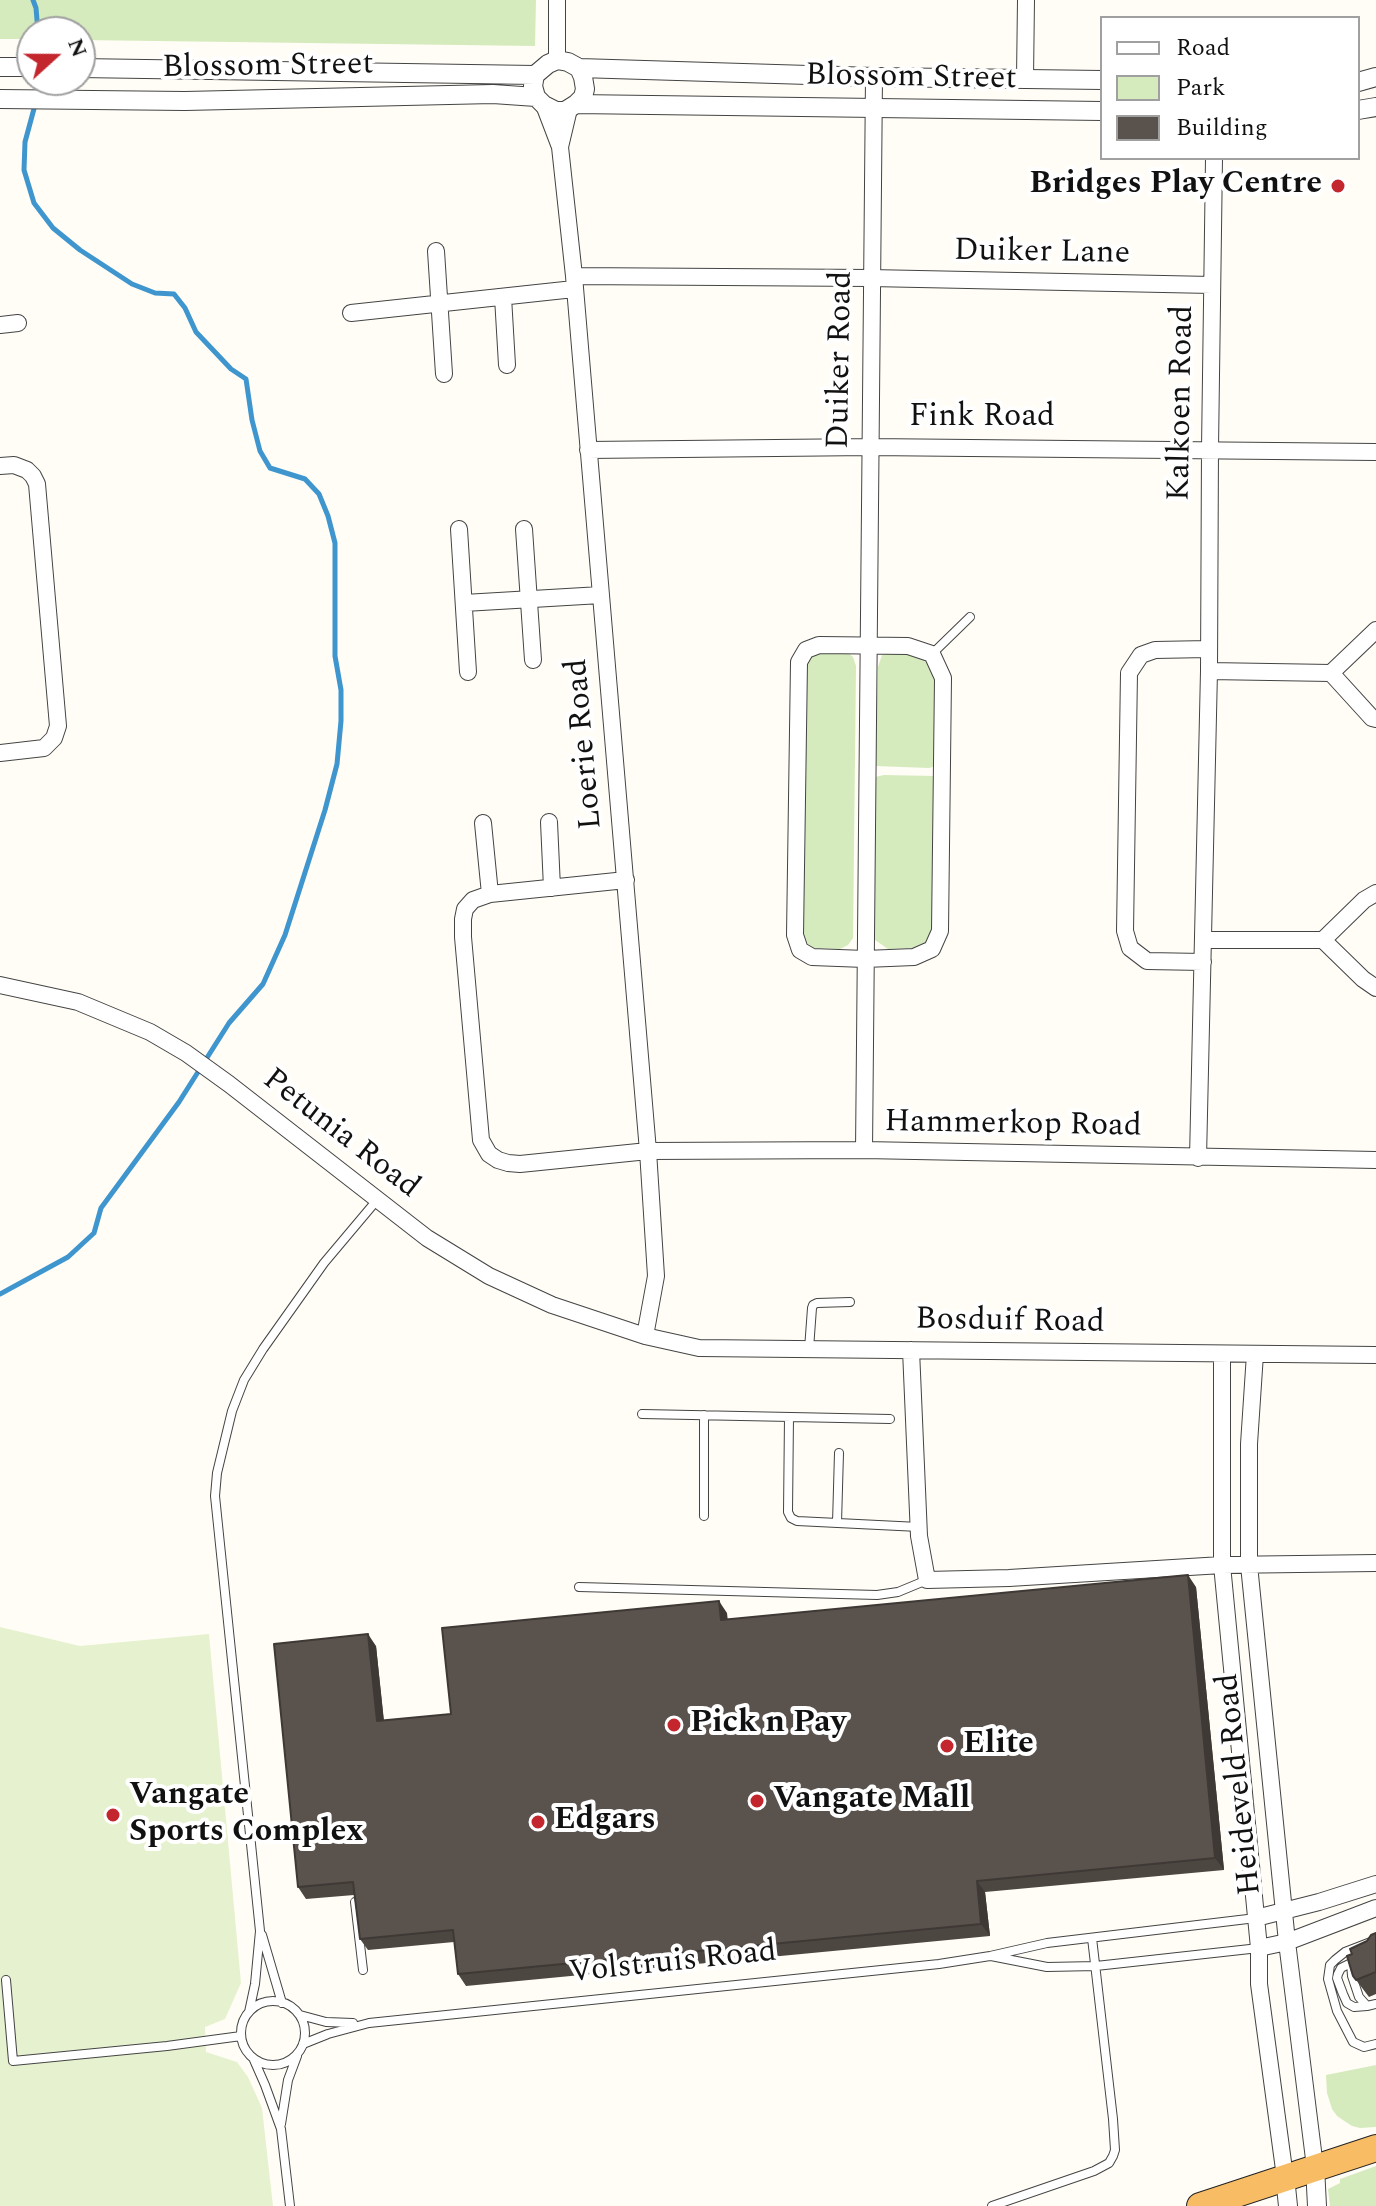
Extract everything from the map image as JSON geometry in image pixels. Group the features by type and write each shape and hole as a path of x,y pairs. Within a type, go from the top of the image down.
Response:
{"highway":[{"path":"1200,2206 1376,2148"}],"street":[{"path":"557,0 557,60"},
{"path":"1025,78 1026,0"},
{"path":"557,60 579,68 585,89 583,97 565,111 556,111 540,101 533,86 535,75 557,60"},
{"name":"Blossom Street","path":"96,68 535,75"},
{"name":"Blossom Street","path":"579,68 1100,80"},
{"path":"185,69 185,101"},
{"name":"Duiker Road","path":"864,1150 874,77"},
{"name":"Blossom Street","path":"4,99 185,101 493,94 540,101"},
{"name":"Loerie Road","path":"540,101 560,147 626,880 656,1276 645,1336"},
{"name":"Blossom Street","path":"573,107 1100,111"},
{"name":"Loerie Road","path":"560,147 573,107"},
{"name":"Kalkoen Road","path":"1198,1158 1209,671 1214,160"},
{"path":"436,251 444,374"},
{"name":"Duiker Lane","path":"351,313 503,297 574,283 870,278 1212,285"},
{"path":"503,297 507,365"},
{"path":"0,325 18,323"},
{"name":"Fink Road","path":"588,450 869,447 1376,452"},
{"path":"0,466 14,465 27,470 37,484 58,726 54,738 44,748 0,753"},
{"path":"459,529 468,672"},
{"path":"524,529 533,660"},
{"path":"464,603 601,595"},
{"path":"1209,671 1331,673 1376,630"},
{"path":"819,645 869,645 908,646 932,654 943,678 940,931 932,949 914,957 812,957 800,950 795,935 799,662 806,650 819,645"},
{"path":"1203,962 1147,961 1130,948 1125,931 1125,901 1129,673 1141,655 1155,650 1208,649"},
{"path":"1331,673 1376,719"},
{"path":"549,822 552,888"},
{"path":"483,823 490,894 626,880"},
{"path":"1323,940 1364,900 1376,893"},
{"name":"Hammerkop Road","path":"490,894 473,900 465,909 463,919 481,1140 489,1154 508,1163 648,1151 864,1150 1376,1160"},
{"path":"1204,940 1323,940 1376,988"},
{"name":"Petunia Road","path":"0,985 78,1002 150,1032 229,1084 427,1238 489,1276 552,1305 645,1336"},
{"name":"Bosduif Road","path":"645,1336 699,1348 1376,1355"},
{"path":"911,1350 919,1527 927,1580 1222,1565 1376,1563"},
{"name":"Heideveld Road","path":"1222,1354 1222,1565 1259,1948 1259,1984 1288,2206"},
{"name":"Heideveld Road","path":"1255,1354 1249,1444 1249,1565 1267,1762 1317,2206"},
{"name":"Volstruis Road","path":"1256,1918 1376,1884"},
{"name":"Volstruis Road","path":"1259,1948 1287,1942 1376,1908"}],"lane":[{"path":"932,654 970,617"},
{"path":"282,2003 260,1931 215,1496 217,1473 232,1411 244,1380 324,1263 377,1200"},
{"path":"809,1349 813,1305 850,1302"},
{"path":"642,1414 890,1419"},
{"path":"704,1415 704,1516"},
{"path":"789,1417 788,1512 791,1518 797,1521 919,1527"},
{"path":"837,1523 839,1453"},
{"path":"579,1587 877,1595 898,1592 927,1580"},
{"path":"355,1902 363,1970"},
{"name":"Volstruis Road","path":"300,2015 326,2022 361,2024 939,1964 1047,1943 1256,1918"},
{"path":"260,1931 255,1984 241,2036 245,2048 261,2064 281,2065 298,2054"},
{"path":"992,2206 1103,2167 1113,2156 1113,2119 1092,1938"},
{"path":"1376,1940 1345,1952 1335,1960 1330,1965 1328,1979 1348,2035 1364,2047 1376,2044"},
{"name":"Volstruis Road","path":"990,1956 1047,1967 1096,1966 1259,1948"},
{"path":"1355,1962 1352,1976 1356,1991 1372,2005 1354,2007 1347,2003 1338,1974 1341,1968 1355,1962"},
{"path":"6,1980 13,2061 241,2036"},
{"path":"249,2012 270,2001 282,2003 292,2007 304,2024 303,2044 288,2080 281,2129"},
{"name":"Volstruis Road","path":"303,2044 361,2024"},
{"path":"253,2058 281,2129 290,2206"}],"green space":[{"path":"0,0 536,0 535,46 96,40 96,16 16,16 16,39 0,39"},
{"path":"846,651 853,657 856,666 853,938 840,949 813,948 803,940 805,665 814,652"},
{"path":"893,652 925,655 937,672 936,766 875,766 878,667 882,655"},
{"path":"935,776 933,932 918,948 888,949 875,940 875,777"},
{"name":"Vangate Sports Complex","path":"0,1627 80,1646 209,1634 241,1983 225,2019 205,2027 206,2052 237,2062 248,2077 262,2108 273,2206 0,2206"},
{"path":"1376,2065 1376,2127 1352,2126 1332,2109 1326,2075"},
{"path":"1376,2166 1376,2206 1330,2206 1328,2189 1340,2183 1340,2179"}],"building":[{"name":"Vangate Mall","path":"1188,1575 1215,1858 977,1881 981,1924 458,1974 453,1930 360,1939 353,1882 298,1887 274,1644 368,1634 377,1721 451,1714 442,1628 719,1601 721,1620"},
{"path":"1376,1933 1376,1972 1356,1980 1347,1956 1352,1954 1350,1949"}],"waterway":[{"path":"33,0 37,16"},
{"path":"0,1294 68,1257 94,1233 101,1208 179,1102 229,1023 263,984 285,935 325,810 337,764 341,721 341,690 335,656 335,543 319,494 305,479 270,468 260,451 246,379 231,369 196,332 185,308 174,294 155,293 132,284 53,228 34,203 24,170 25,142 35,105"}],"place":[{"name":"Bridges Play Centre","path":"1338,186"},
{"name":"Pick n Pay","path":"674,1725"},
{"name":"Elite","path":"947,1746"},
{"name":"Vangate Mall","path":"757,1801"},
{"name":"Vangate Sports Complex","path":"113,1815"},
{"name":"Edgars","path":"538,1822"}]}
